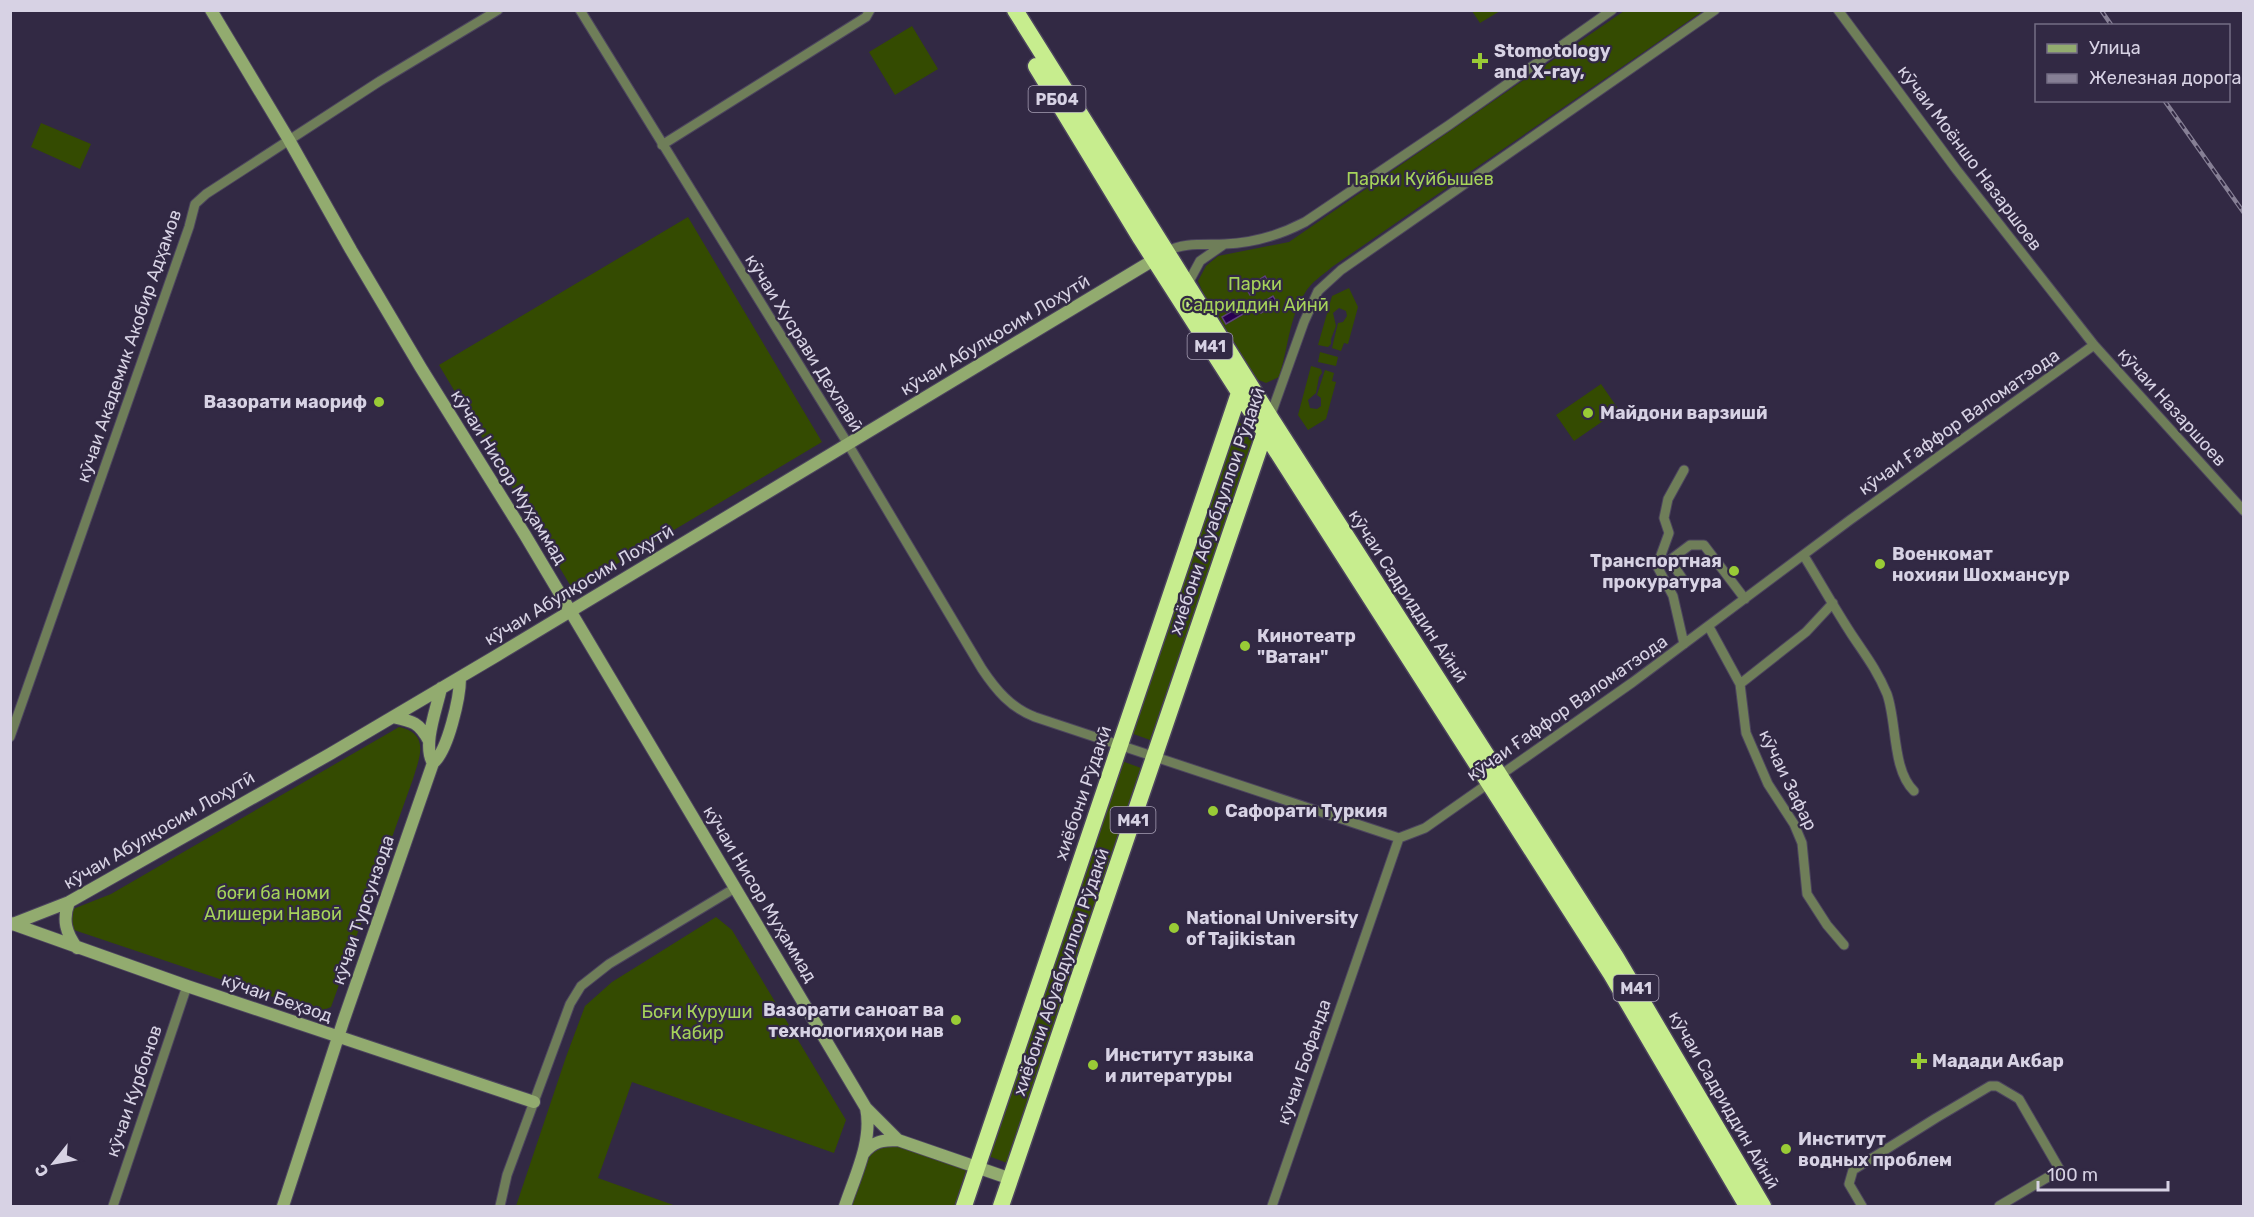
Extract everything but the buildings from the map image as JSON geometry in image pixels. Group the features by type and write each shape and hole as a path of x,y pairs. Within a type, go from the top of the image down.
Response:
{"highway":[{"name":"кӯчаи Садриддин Айнӣ","path":"1004,10 1591,930 1710,1127 1763,1206"},
{"name":"кӯчаи Садриддин Айнӣ","path":"1015,10 1115,183"},
{"name":"кӯчаи Садриддин Айнӣ","path":"1184,292 1239,393 1267,425"},
{"name":"хиёбони Рӯдакӣ","path":"964,1206 1239,393"},
{"name":"хиёбони Абуабдуллои Рӯдакӣ","path":"1001,1206 1267,425"},
{"name":"кӯчаи Садриддин Айнӣ","path":"1710,1127 1748,1206"}],"street":[{"name":"кӯчаи Нисор Муҳаммад","path":"211,10 289,140 351,250 570,611 866,1108 898,1140 1011,1179"},
{"name":"кӯчаи Академик Акобир Адҳамов","path":"10,737 189,227 195,204 206,194 380,81 498,10"},
{"name":"кӯчаи Хусрави Дехлавӣ","path":"580,10 848,444 982,669 999,693 1010,704 1029,715 1120,744"},
{"path":"662,145 866,17 870,10"},
{"path":"1161,256 1181,247 1225,244 1284,233 1305,222 1449,125 1612,10"},
{"name":"хиёбони Абуабдуллои Рӯдакӣ","path":"1267,425 1304,322 1318,291 1351,263 1715,10"},
{"name":"кӯчаи Моёншо Назаршоев","path":"1838,10 1956,170 2077,324"},
{"path":"1184,292 1200,261 1225,244"},
{"name":"кӯчаи Абулқосим Лоҳутӣ","path":"11,924 69,902 393,717 1161,256"},
{"name":"кӯчаи Назаршоев","path":"2077,324 2244,511"},
{"name":"кӯчаи Ғаффор Валоматзода","path":"1399,838 1425,828 1708,627 1900,484 2094,345"},
{"path":"1684,470 1668,499 1664,518 1669,533 1657,566 1673,596 1684,644"},
{"path":"1684,581 1670,560 1690,545 1704,544 1745,599"},
{"path":"1804,556 1852,636 1873,664 1888,697 1903,773 1914,791"},
{"path":"1740,684 1806,632 1833,603"},
{"name":"кӯчаи Зафар","path":"1708,627 1740,684 1746,733 1768,784 1794,824 1802,843 1808,894 1827,925 1844,945"},
{"name":"кӯчаи Турсунзода","path":"283,1206 433,763 441,753 460,692 460,678"},
{"name":"кӯчаи Турсунзода","path":"433,763 428,752 429,741 441,688"},
{"path":"393,717 413,721 423,729 429,741"},
{"path":"1120,744 1399,838"},
{"name":"кӯчаи Бофанда","path":"1272,1206 1399,838"},
{"path":"500,1206 507,1175 564,1018 581,986 617,960 735,888"},
{"path":"69,902 66,911 66,927 77,948"},
{"name":"кӯчаи Беҳзод","path":"11,924 339,1038 534,1102"},
{"name":"кӯчаи Курбонов","path":"113,1206 187,986"},
{"path":"1862,1206 1849,1184 1853,1170 1990,1086 1997,1086 2019,1099 2060,1170 1999,1206"},
{"path":"845,1206 863,1154 868,1123 866,1108"},
{"path":"863,1154 870,1145 876,1142 898,1140"}],"green space":[{"path":"1472,11 1500,11 1480,23"},
{"name":"Парки Куйбышев","path":"1624,11 1703,11 1332,267 1308,289 1295,312 1279,377 1266,383 1254,378 1204,295 1198,281 1206,266 1218,256 1289,242"},
{"path":"912,26 938,69 895,95 869,52"},
{"path":"41,123 91,144 80,169 31,147"},
{"path":"688,217 822,442 573,590 439,365"},
{"path":"1349,288 1358,307 1348,344 1344,343 1341,351 1332,348 1338,323 1343,322 1347,316 1346,311 1339,308 1333,313 1336,326 1331,344 1328,347 1318,345 1332,296"},
{"path":"1320,352 1338,357 1336,366 1318,362"},
{"path":"1311,366 1321,369 1322,373 1316,393 1308,400 1310,408 1317,409 1321,406 1321,398 1317,395 1325,370 1334,373 1332,381 1336,382 1326,419 1308,430 1298,415"},
{"name":"Майдони варзишӣ","path":"1601,384 1619,410 1574,441 1556,415"},
{"path":"1239,421 1255,446 1150,740 1128,732"},
{"name":"боғи ба номи Алишери Навоӣ","path":"399,727 409,730 419,740 420,754 331,1007 318,1012 71,929 68,914 73,909 111,894"},
{"path":"1119,760 1141,768 1007,1163 986,1155"},
{"name":"Боғи Куруши Кабир","path":"716,917 732,930 846,1120 834,1153 632,1082 598,1178 676,1206 516,1206 585,1006 612,982"},
{"path":"897,1143 968,1170 955,1206 851,1206 867,1154 876,1148"}],"shaded area":[{"path":"1265,276 1269,283 1250,295 1246,288"},
{"path":"1273,296 1277,303 1261,313 1257,306"},
{"path":"1241,306 1245,313 1226,324 1222,317"}],"railway":[{"path":"2101,10 2111,24"},
{"path":"2165,102 2244,213"}],"place":[{"name":"Stomotology and X-ray,","path":"1480,61"},
{"name":"Вазорати маориф","path":"379,402"},
{"name":"Майдони варзишӣ","path":"1588,413"},
{"name":"Военкомат нохияи Шохмансур","path":"1880,564"},
{"name":"Транспортная прокуратура","path":"1734,571"},
{"name":"Кинотеатр \"Ватан\"","path":"1245,646"},
{"name":"Сафорати Туркия","path":"1213,811"},
{"name":"National University of Tajikistan","path":"1174,928"},
{"name":"Вазорати саноат ва технологияҳои нав","path":"956,1020"},
{"name":"Мадади Акбар","path":"1919,1061"},
{"name":"Институт языка и литературы","path":"1093,1065"},
{"name":"Институт водных проблем","path":"1786,1149"}],"park label":[{"name":"Парки Садриддин Айнӣ","path":"1255,294"}]}
